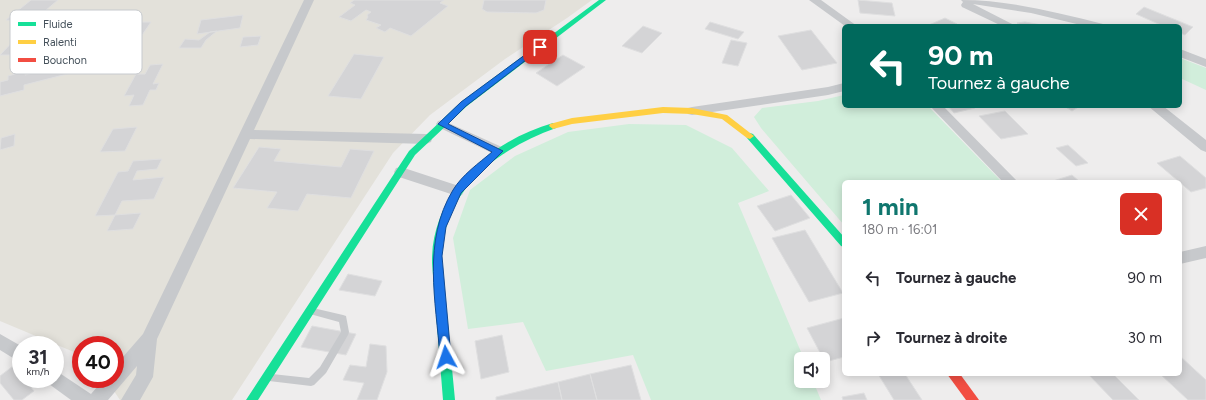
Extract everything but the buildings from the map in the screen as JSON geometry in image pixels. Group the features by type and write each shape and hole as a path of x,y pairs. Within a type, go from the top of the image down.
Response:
{"main road":[{"path":"252,400 412,154 464,104 603,0"},
{"path":"450,400 437,256 442,227 457,191 473,173 499,151 515,141 540,130 572,121 628,113 663,110 692,110 724,117 747,133 842,241"},
{"path":"955,376 973,400"}],"street":[{"path":"97,400 149,339 309,0"},
{"path":"814,0 849,24"},
{"path":"956,0 1007,24"},
{"path":"966,0 1031,10 1090,24"},
{"path":"1182,54 1206,63"},
{"path":"692,110 828,91 842,88"},
{"path":"938,108 1009,180"},
{"path":"1157,108 1206,147"},
{"path":"442,124 499,151"},
{"path":"245,134 426,139"},
{"path":"401,172 457,191"},
{"path":"1182,258 1206,252"},
{"path":"130,400 144,377 149,339"},
{"path":"0,341 12,349"},
{"path":"64,385 85,400"}],"lane":[{"path":"266,377 311,382 323,370 345,332 343,319 308,312"}],"shaded area":[{"path":"0,0 592,0 505,59 430,115 393,153 232,400 120,400 112,388 124,388 124,336 72,336 72,351 64,348 64,336 36,336 0,321"}],"green space":[{"path":"1182,59 1206,68 1206,90 1182,79"},
{"path":"842,95 842,108 930,108 1000,180 842,180 842,223 761,128 754,117 762,108 818,101"},
{"path":"629,124 686,125 732,148 769,191 738,203 801,352 794,352 794,388 816,388 821,400 651,400 633,355 546,371 523,322 468,329 453,238 470,190 515,156 568,132"}],"traffic: fast":[{"path":"252,400 412,153 464,104 603,0"},
{"path":"449,400 437,263 437,249 443,222 452,202 463,184 478,168 495,154 513,143 533,133 553,126"},
{"path":"750,136 842,241"}],"traffic: slow":[{"path":"553,126 572,121 663,110 692,111 724,117 750,136"}],"traffic: jam":[{"path":"955,376 973,400"}],"route":[{"path":"446,357 437,256 438,242 442,227 457,191 473,173 499,151 442,124 464,104 540,47"}]}
